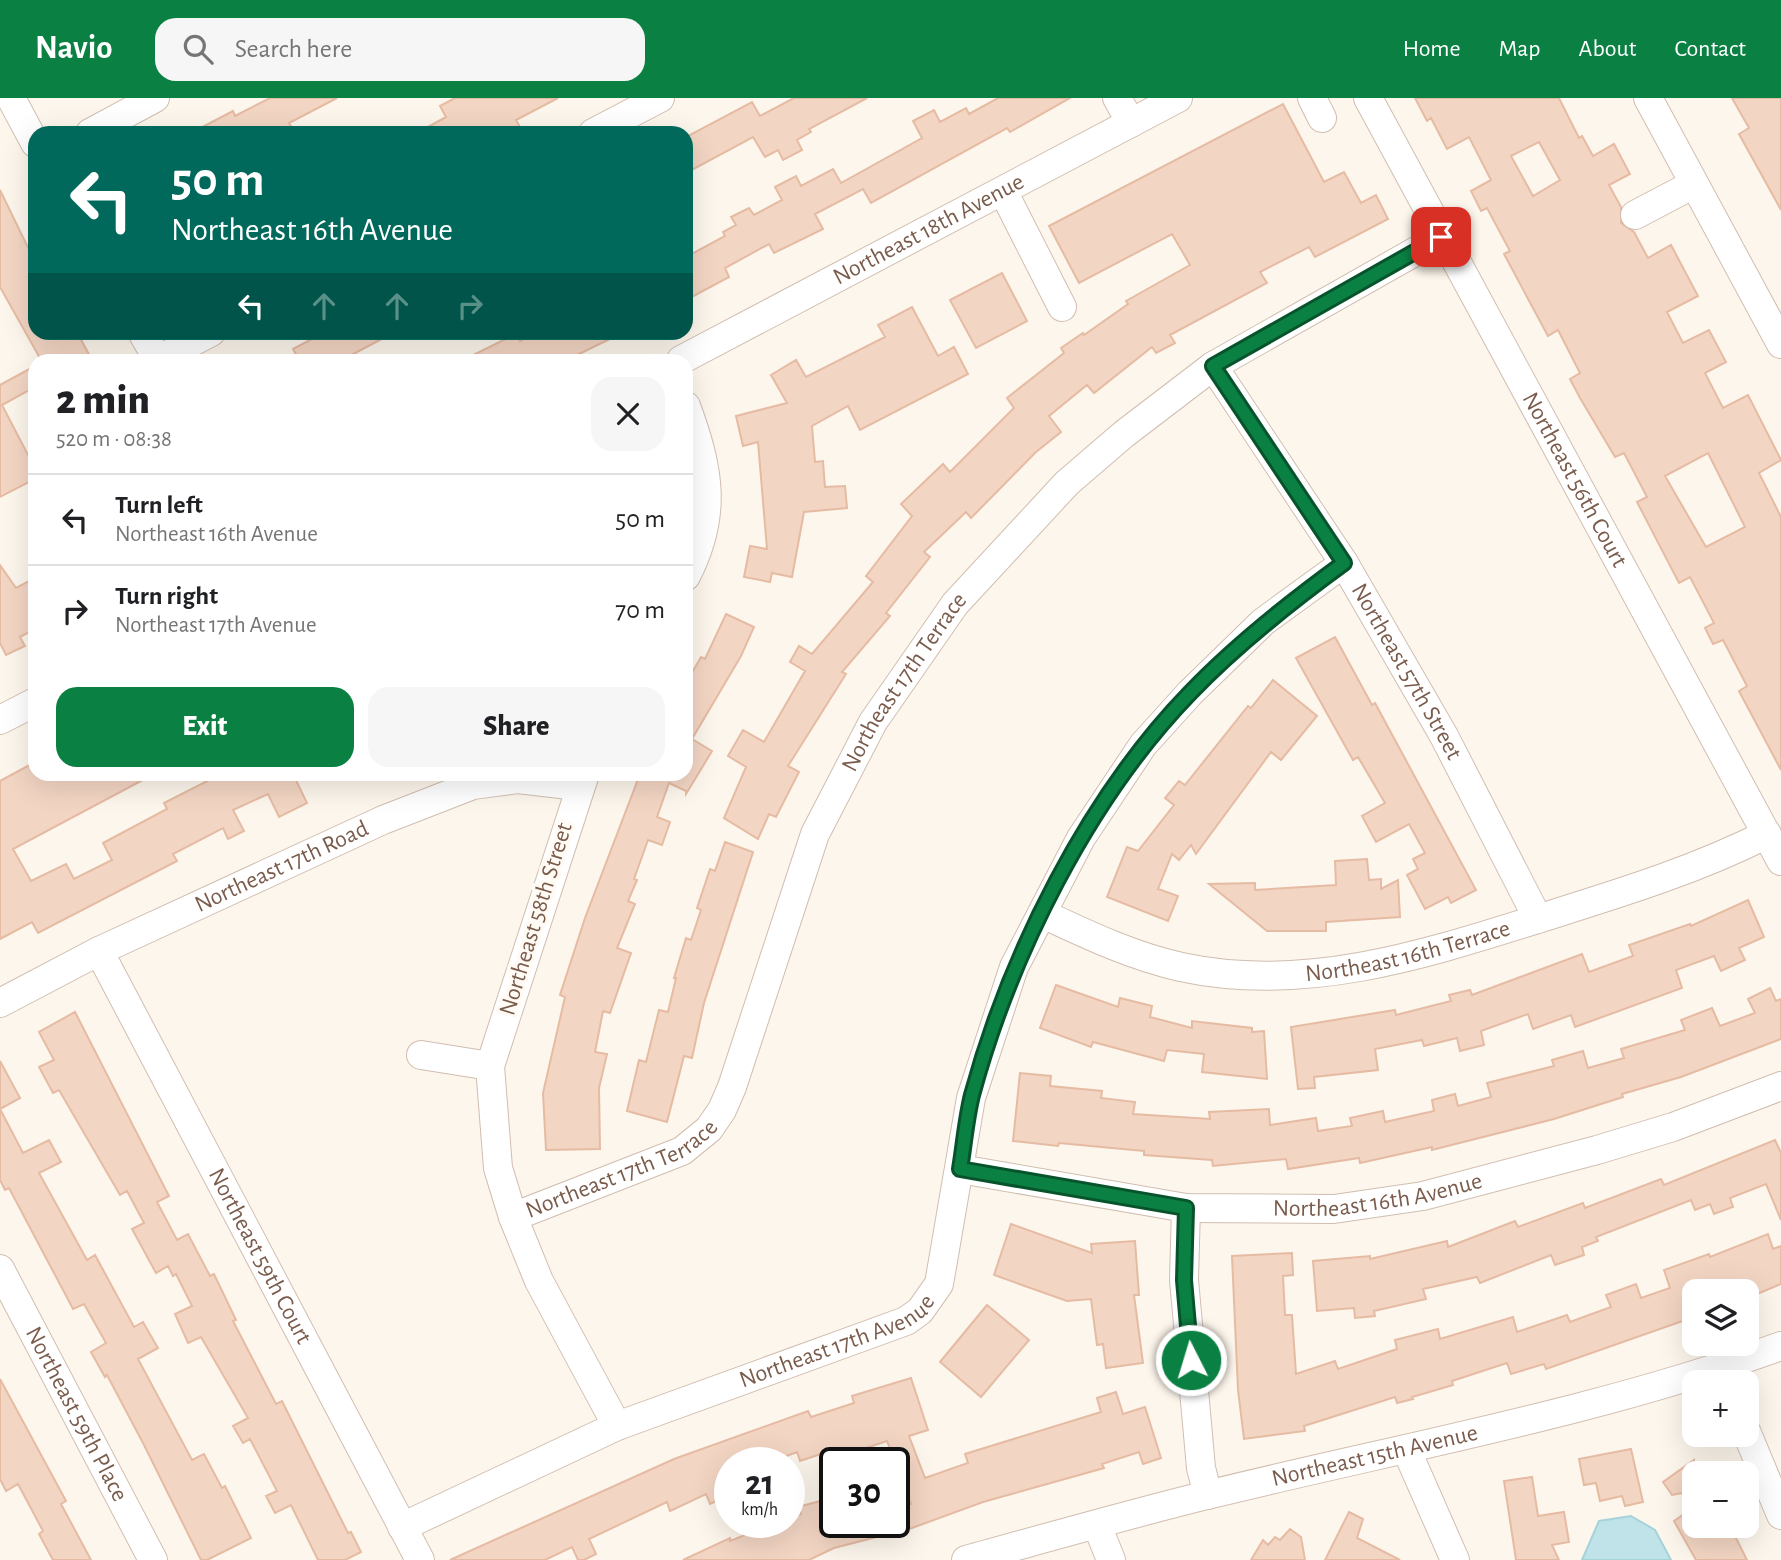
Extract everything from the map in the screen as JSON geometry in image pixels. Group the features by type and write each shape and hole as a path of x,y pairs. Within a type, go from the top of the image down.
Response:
{"street":[{"path":"11,98 28,130"},
{"path":"103,126 155,98"},
{"path":"606,126 660,98"},
{"path":"1117,98 1131,123"},
{"name":"Northeast 18th Avenue","path":"692,354 1178,98"},
{"name":"Northeast 56th Court","path":"1368,98 1781,861"},
{"path":"1648,98 1781,344"},
{"path":"1635,215 1694,184"},
{"path":"1003,191 1062,307"},
{"name":"Northeast 17th Terrace","path":"513,1217 682,1151 709,1129 722,1110 732,1087 815,834 873,722 955,604 1067,483 1124,434 1213,366 1441,237"},
{"path":"169,354 196,340"},
{"name":"Northeast 57th Street","path":"1213,366 1344,563 1444,736 1538,919"},
{"path":"693,427 707,470 708,505 702,535 693,558"},
{"name":"Northeast 17th Avenue","path":"402,1527 617,1426 906,1321 920,1311 939,1284 971,1098 992,1029 1014,967 1081,838 1143,745 1190,693 1264,622 1344,563"},
{"path":"0,720 28,706"},
{"name":"Northeast 17th Road","path":"0,1003 99,951 383,820 473,785 503,781"},
{"name":"Northeast 58th Street","path":"581,781 490,1066 498,1168 513,1217 539,1281 617,1426"},
{"name":"Northeast 16th Terrace","path":"1043,914 1114,947 1182,967 1259,976 1318,974 1381,964 1538,919 1657,881 1727,855 1767,834"},
{"name":"Northeast 59th Court","path":"99,951 420,1560"},
{"path":"421,1055 490,1066"},
{"name":"Northeast 16th Avenue","path":"960,1169 1186,1208 1334,1209 1423,1196 1673,1127 1781,1086"},
{"path":"1186,1208 1184,1280 1201,1468 1208,1495"},
{"name":"Northeast 59th Place","path":"0,1269 153,1560"},
{"name":"Northeast 15th Avenue","path":"1734,1370 1781,1346"},
{"name":"Northeast 15th Avenue","path":"966,1560 1208,1495 1682,1385"},
{"path":"1753,1447 1781,1515"},
{"path":"1407,1451 1455,1560"},
{"path":"1097,1525 1111,1560"}],"water":[{"path":"1631,1516 1655,1530 1671,1560 1582,1560 1599,1521"}],"building":[{"path":"270,98 337,98 289,123 291,126 204,126 233,111 235,116"},
{"path":"455,98 558,98 516,120 519,126 430,126 446,117 440,106"},
{"path":"794,98 867,98 809,129 811,132 797,140 802,150 783,160 778,150 765,157 753,137 693,169 693,133 752,102 760,116"},
{"path":"998,98 1070,98 1010,132 1007,128 871,203 863,189 815,214 823,229 774,253 769,244 725,268 729,277 693,296 693,253 725,236 723,232 736,225 731,217 749,208 754,215 782,200 775,187 796,176 801,186 833,169 841,183 922,138 913,121 934,110 940,122 966,108 969,114"},
{"path":"1415,98 1559,98 1579,138 1582,136 1593,156 1614,144 1630,174 1609,185 1621,207 1621,223 1634,232 1648,258 1671,245 1698,296 1667,312 1683,343 1709,330 1726,362 1705,373 1723,408 1748,395 1781,460 1759,473 1781,517 1781,770 1739,691 1747,686 1723,640 1713,644 1705,628 1714,623 1690,577 1679,583 1637,502 1647,497 1624,453 1615,457 1580,398 1570,379 1580,373 1558,330 1548,336 1504,254 1510,251 1487,208 1481,211 1471,191 1491,180 1469,137 1447,149 1431,118 1427,121","holes":["1539,142 1560,180 1533,196 1511,156","1708,453 1745,527 1706,547 1665,476"]},
{"path":"1732,98 1781,98 1781,210 1739,134 1749,128"},
{"path":"1283,104 1324,182 1344,172 1361,203 1376,195 1388,219 1315,257 1309,247 1260,272 1267,283 1170,335 1175,343 1156,353 1152,347 1094,393 1087,385 1049,416 1061,432 1036,452 971,518 966,512 924,552 930,557 886,613 890,616 842,672 846,674 788,766 799,772 776,817 769,814 758,839 724,818 746,767 728,756 743,730 764,742 805,671 790,662 799,646 812,654 873,582 866,576 912,516 901,504 943,464 950,472 1014,408 1007,398 1064,353 1061,348 1128,304 1126,301 1190,265 1172,234 1079,283 1049,226"},
{"path":"0,190 28,248 28,337 0,287"},
{"path":"1002,273 1027,321 976,348 950,300"},
{"path":"912,307 938,356 954,347 968,374 860,430 848,406 812,426 815,462 823,461 825,487 845,486 847,508 804,512 792,577 772,573 770,582 744,577 750,546 767,549 758,442 743,446 736,416 787,403 771,375 796,360 806,377 885,337 878,325"},
{"path":"30,340 81,340 89,354 38,354"},
{"path":"310,340 380,340 353,354 296,354 293,349"},
{"path":"504,340 608,340 579,354 475,354"},
{"path":"28,370 28,391 2,405 28,455 28,483 0,497 0,385"},
{"path":"0,565 16,588 28,582 28,633 20,637 25,646 6,655 0,643"},
{"path":"726,614 754,627 741,656 693,737 693,671 701,657 705,659"},
{"path":"1335,637 1372,705 1375,703 1476,890 1451,903 1448,897 1425,909 1407,875 1418,869 1413,859 1425,853 1409,824 1376,842 1362,816 1385,803 1358,757 1353,760 1296,658"},
{"path":"1273,680 1317,716 1281,760 1271,752 1196,854 1191,845 1179,860 1172,854 1158,889 1178,896 1168,921 1107,897 1127,847 1138,851 1174,805 1165,798 1179,781 1185,785 1248,706 1251,708"},
{"path":"693,740 712,751 686,794 686,791 669,783 657,817 670,822 662,845 648,840 634,879 637,880 628,901 635,904 617,948 631,953 610,1013 603,1011 595,1052 607,1054 599,1088 600,1149 546,1150 543,1093 565,997 560,995 585,918 637,781 693,781"},
{"path":"28,766 28,781 141,781 13,849 31,881 66,864 74,879 112,860 103,843 167,809 164,803 207,781 296,781 307,803 279,817 268,794 233,810 244,831 228,839 223,828 173,854 177,861 38,933 32,922 0,939 0,781"},
{"path":"725,842 753,852 704,1003 692,1058 684,1056 667,1122 627,1111 639,1060 646,1062 659,1010 668,1012 674,978 686,938 691,940 701,910 697,908 710,869 715,871"},
{"path":"1367,859 1369,880 1381,879 1381,889 1398,880 1400,917 1326,922 1326,931 1267,931 1209,884 1255,883 1255,890 1336,885 1335,861"},
{"path":"1748,900 1764,937 1739,948 1745,960 1721,971 1714,956 1676,970 1682,988 1575,1027 1571,1015 1533,1029 1528,1014 1481,1031 1484,1045 1460,1051 1457,1038 1424,1046 1422,1040 1375,1049 1378,1070 1314,1077 1315,1088 1298,1089 1291,1027 1395,1010 1396,1015 1451,1001 1449,995 1470,990 1472,995 1582,954 1589,972 1633,956 1629,945 1690,924 1691,926"},
{"path":"1056,985 1118,1007 1120,998 1152,1006 1150,1017 1192,1028 1192,1021 1252,1028 1252,1032 1264,1031 1267,1079 1202,1072 1204,1054 1167,1050 1164,1061 1093,1042 1091,1047 1040,1028"},
{"path":"1770,988 1776,1001 1781,999 1781,1039 1681,1077 1622,1094 1623,1097 1554,1119 1432,1150 1432,1147 1360,1163 1359,1158 1288,1169 1286,1159 1213,1166 1212,1160 1144,1155 1144,1151 1013,1141 1020,1073 1051,1076 1050,1086 1102,1091 1101,1098 1135,1102 1133,1114 1210,1119 1209,1112 1269,1109 1270,1125 1316,1118 1318,1131 1352,1126 1350,1118 1383,1111 1385,1122 1434,1111 1432,1100 1455,1094 1458,1106 1491,1097 1487,1083 1554,1066 1552,1060 1583,1051 1588,1068 1624,1058 1621,1049 1685,1030 1681,1020 1712,1008 1720,1026 1755,1013 1748,999"},
{"path":"75,1012 169,1196 157,1202 177,1240 188,1234 210,1276 214,1274 236,1320 233,1321 276,1404 282,1401 348,1533 351,1532 361,1552 345,1560 318,1560 291,1505 275,1513 266,1496 277,1491 250,1439 243,1443 233,1426 248,1418 201,1337 188,1343 175,1314 192,1306 176,1274 173,1276 168,1266 156,1273 132,1229 144,1223 127,1191 120,1195 59,1090 53,1093 39,1067 54,1060 39,1032"},
{"path":"0,1061 20,1098 0,1109"},
{"path":"0,1109 23,1153 49,1140 61,1162 39,1173 87,1260 95,1255 134,1327 143,1322 158,1348 138,1359 192,1460 204,1454 222,1488 225,1486 251,1538 207,1560 201,1560 107,1375 105,1377 91,1352 106,1343 84,1304 73,1309 9,1188 5,1190 0,1180"},
{"path":"1775,1140 1781,1153 1781,1220 1766,1184 1730,1198 1733,1207 1714,1214 1710,1204 1695,1210 1691,1200 1596,1237 1598,1241 1582,1247 1584,1255 1555,1265 1551,1255 1480,1283 1477,1277 1423,1289 1426,1299 1374,1311 1375,1316 1355,1318 1354,1308 1317,1311 1313,1261 1370,1256 1370,1259 1447,1241 1448,1247 1515,1221 1518,1227 1583,1203 1585,1208 1661,1179 1664,1185"},
{"path":"1011,1224 1092,1253 1091,1244 1135,1241 1139,1295 1134,1295 1143,1363 1106,1368 1103,1344 1097,1345 1091,1299 1067,1301 994,1275"},
{"path":"1768,1234 1773,1249 1781,1246 1781,1284 1759,1293 1759,1279 1682,1279 1682,1321 1546,1369 1544,1364 1511,1374 1507,1363 1452,1381 1453,1385 1412,1397 1413,1399 1397,1403 1395,1397 1304,1426 1305,1431 1244,1439 1238,1390 1232,1256 1292,1253 1293,1275 1283,1276 1285,1315 1292,1315 1296,1374 1335,1361 1338,1369 1397,1349 1395,1340 1438,1329 1440,1339 1513,1317 1517,1332 1567,1315 1570,1322 1611,1307 1606,1295 1636,1284 1641,1298 1670,1288 1664,1270 1709,1254 1710,1257"},
{"path":"987,1305 1029,1340 981,1397 940,1362"},
{"path":"911,1378 928,1430 909,1436 925,1478 968,1463 965,1454 1101,1412 1097,1398 1116,1392 1123,1414 1145,1407 1161,1458 1143,1464 1139,1452 1102,1464 1104,1468 983,1502 910,1529 910,1447 889,1447 887,1441 869,1447 819,1447 819,1455 805,1459 805,1447 714,1447 714,1502 710,1504 706,1494 670,1511 667,1502 589,1539 596,1554 584,1560 578,1560 572,1547 545,1560 450,1560 674,1459 808,1411 811,1417 854,1403 852,1396"},
{"path":"0,1379 66,1501 61,1504 91,1560 53,1560 39,1534 43,1531 18,1484 6,1491 0,1479"},
{"path":"1631,1449 1643,1502 1625,1506 1622,1496 1600,1501 1596,1483 1584,1485 1579,1459"},
{"path":"1682,1469 1682,1493 1672,1495 1663,1482"},
{"path":"1532,1477 1538,1516 1564,1512 1569,1542 1552,1545 1559,1560 1516,1560 1504,1481"},
{"path":"819,1501 819,1538 873,1538 834,1548 809,1560 683,1560 730,1538 730,1541 738,1538 805,1538 805,1505"},
{"path":"1349,1512 1363,1519 1357,1538 1400,1560 1325,1560"},
{"path":"1682,1515 1682,1535 1674,1521"},
{"path":"1290,1529 1301,1537 1305,1560 1251,1560 1263,1540 1268,1545 1275,1537 1280,1540"},
{"path":"1684,1538 1736,1538 1747,1560 1696,1560"}],"route":[{"path":"1191,1360 1184,1280 1186,1208 960,1169 971,1098 1014,967 1081,838 1143,745 1190,693 1264,622 1344,563 1213,366 1441,237"}]}
